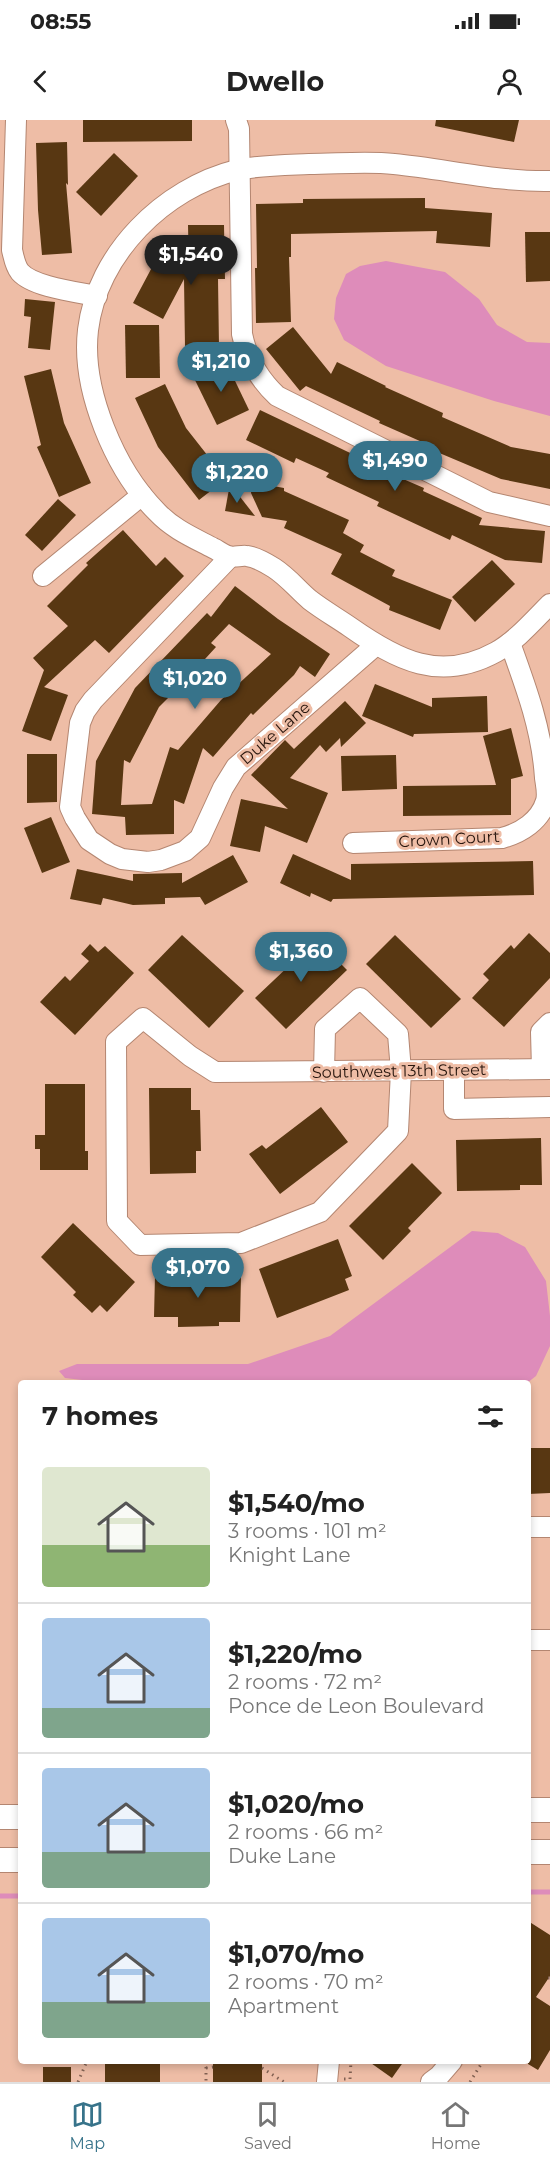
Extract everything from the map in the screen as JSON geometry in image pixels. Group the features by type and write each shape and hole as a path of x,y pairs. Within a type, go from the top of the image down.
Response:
{"main road":[{"path":"531,1810 550,1810"},
{"path":"0,1817 18,1817"},
{"path":"531,1852 550,1852"},
{"path":"0,1860 18,1860"}],"street":[{"path":"16,120 12,250 14,262 20,272 31,281 97,296"},
{"path":"236,120 242,334 253,368 268,388 277,396 489,502 550,516"},
{"path":"550,181 517,180 381,163 266,165 239,170 199,184 175,198 153,215 116,257 97,296 88,330 87,354 89,377 110,439 142,495 162,518 181,532 230,557 248,556 271,566 310,599 397,657 410,662 448,666 486,657 510,643 550,604"},
{"path":"43,576 142,495"},
{"name":"Duke Lane","path":"230,557 85,711 78,736 70,807 81,829 99,848 122,859 148,862 161,861 185,851 200,838 236,767 376,645"},
{"name":"Crown Court","path":"353,843 502,838 523,830 533,822 547,799 544,759 533,704 510,643"},
{"path":"324,1072 325,1029 360,998 398,1034 401,1071"},
{"name":"Southwest 13th Street","path":"401,1071 398,1131 320,1212 241,1243 140,1245 117,1221 116,1042 143,1018 190,1056 215,1072 546,1069"},
{"path":"546,1069 541,1032 550,1023"},
{"path":"454,1070 454,1109 550,1107"},
{"path":"531,1527 550,1527"},
{"path":"531,1641 550,1640"},
{"path":"327,2082 329,2064"},
{"path":"431,2082 440,2076 450,2064"}],"path":[{"path":"78,2082 86,2064"},
{"path":"206,2064 206,2082"},
{"path":"470,2082 481,2064"},
{"path":"206,2068 213,2067"},
{"path":"262,2068 284,2082"}],"shaded area":[{"path":"386,261 445,272 479,299 497,325 527,342 550,343 550,416 494,401 386,366 344,340 334,319 336,298 346,274 360,266"},
{"path":"472,1231 498,1233 525,1247 546,1281 550,1316 550,1346 536,1376 531,1380 82,1380 65,1378 59,1371 77,1364 248,1364 330,1336"}],"building":[{"path":"83,120 192,120 192,141 83,142"},
{"path":"436,120 519,120 514,142 435,126"},
{"path":"67,142 68,185 66,183 72,253 42,255 36,143"},
{"path":"114,153 138,176 101,216 76,192"},
{"path":"425,198 425,208 492,213 490,247 436,243 437,231 291,234 291,257 289,257 291,322 256,323 256,204 303,203 303,199"},
{"path":"188,225 224,225 225,279 218,279 219,347 185,347 184,279 163,319 133,303 158,256 189,272"},
{"path":"525,232 550,232 550,281 526,282"},
{"path":"25,299 55,302 50,350 28,348 31,317 24,316"},
{"path":"125,325 159,325 160,378 126,378"},
{"path":"293,327 331,374 337,362 443,413 442,417 511,447 550,454 550,489 501,479 437,452 438,449 379,423 380,421 306,386 300,391 266,349"},
{"path":"225,360 249,410 217,425 193,376"},
{"path":"51,369 64,423 91,483 59,497 37,447 41,445 24,376"},
{"path":"165,384 186,428 226,479 199,500 158,447 135,398"},
{"path":"260,410 482,518 479,525 545,531 542,563 505,560 452,535 450,540 377,506 379,502 326,477 329,473 296,458 294,463 246,440"},
{"path":"252,482 284,488 284,491 349,520 343,533 364,545 360,552 395,570 392,576 452,600 440,630 389,610 390,606 331,574 342,554 284,528 287,521 262,517 251,493"},
{"path":"230,484 255,516 225,511"},
{"path":"58,499 76,515 42,551 25,535"},
{"path":"123,530 156,566 165,557 184,576 109,653 95,640 44,687 68,695 51,741 22,731 44,670 33,658 68,626 47,606 88,565 86,563"},
{"path":"492,560 515,584 475,622 452,597"},
{"path":"235,586 278,619 330,654 315,677 300,666 294,675 253,715 251,713 213,757 203,748 184,804 174,800 174,834 126,835 125,817 92,814 96,761 135,688 207,613 211,617","holes":["229,624 271,654 221,700 178,750 170,747 152,804 121,805 124,760 130,763 159,707 177,689 171,683 189,665 195,670 216,647 211,643"]},
{"path":"375,684 432,707 432,698 487,696 488,732 414,734 413,737 362,716"},
{"path":"345,701 366,723 341,747 340,738 326,752 320,745 290,778 328,793 307,843 265,826 260,852 230,846 241,799 288,809 251,775 285,740 294,749"},
{"path":"511,728 523,776 511,779 511,815 403,816 403,786 496,785 483,736"},
{"path":"27,754 57,754 57,802 27,803"},
{"path":"396,755 397,789 342,791 341,756"},
{"path":"51,817 70,862 42,873 24,828"},
{"path":"293,854 351,880 351,864 533,861 534,895 333,899 331,902 311,893 310,897 280,883"},
{"path":"233,855 248,882 205,905 200,897 165,898 165,904 133,905 103,898 101,905 70,899 77,869 133,881 133,874 182,873 182,883"},
{"path":"529,933 550,953 550,978 504,1027 472,998 489,980 483,974 511,945 514,949"},
{"path":"182,935 244,991 209,1028 148,970"},
{"path":"395,935 461,999 431,1028 366,964"},
{"path":"313,936 347,970 286,1029 255,998 292,963 289,960"},
{"path":"90,944 98,952 105,946 134,973 75,1035 40,1002 65,976 70,981 89,961 81,954"},
{"path":"45,1084 85,1084 85,1151 88,1151 88,1170 40,1170 40,1149 35,1149 35,1135 45,1135"},
{"path":"149,1088 191,1088 191,1110 200,1110 201,1151 196,1151 196,1173 150,1174"},
{"path":"321,1107 348,1142 280,1194 249,1154 262,1145 266,1149"},
{"path":"541,1138 542,1185 520,1185 520,1190 457,1191 456,1140"},
{"path":"412,1163 442,1193 408,1228 411,1231 383,1260 349,1226"},
{"path":"73,1223 135,1282 107,1312 100,1305 92,1313 73,1295 76,1292 41,1257"},
{"path":"338,1239 352,1276 345,1279 349,1290 277,1318 259,1269"},
{"path":"155,1275 241,1276 240,1322 219,1322 219,1326 178,1327 178,1317 154,1317"},
{"path":"531,1448 550,1448 550,1493 531,1494"},
{"path":"531,1923 550,1935 550,1976 536,1997 550,2006 550,2050 538,2070 528,2064 531,2064"},
{"path":"105,2064 160,2064 160,2082 105,2082"},
{"path":"213,2064 262,2064 262,2082 213,2082"},
{"path":"372,2064 402,2064 392,2078"},
{"path":"43,2067 71,2067 71,2082 43,2082"}],"waterway":[{"path":"531,1892 550,1892"},
{"path":"0,1896 18,1896"}]}
